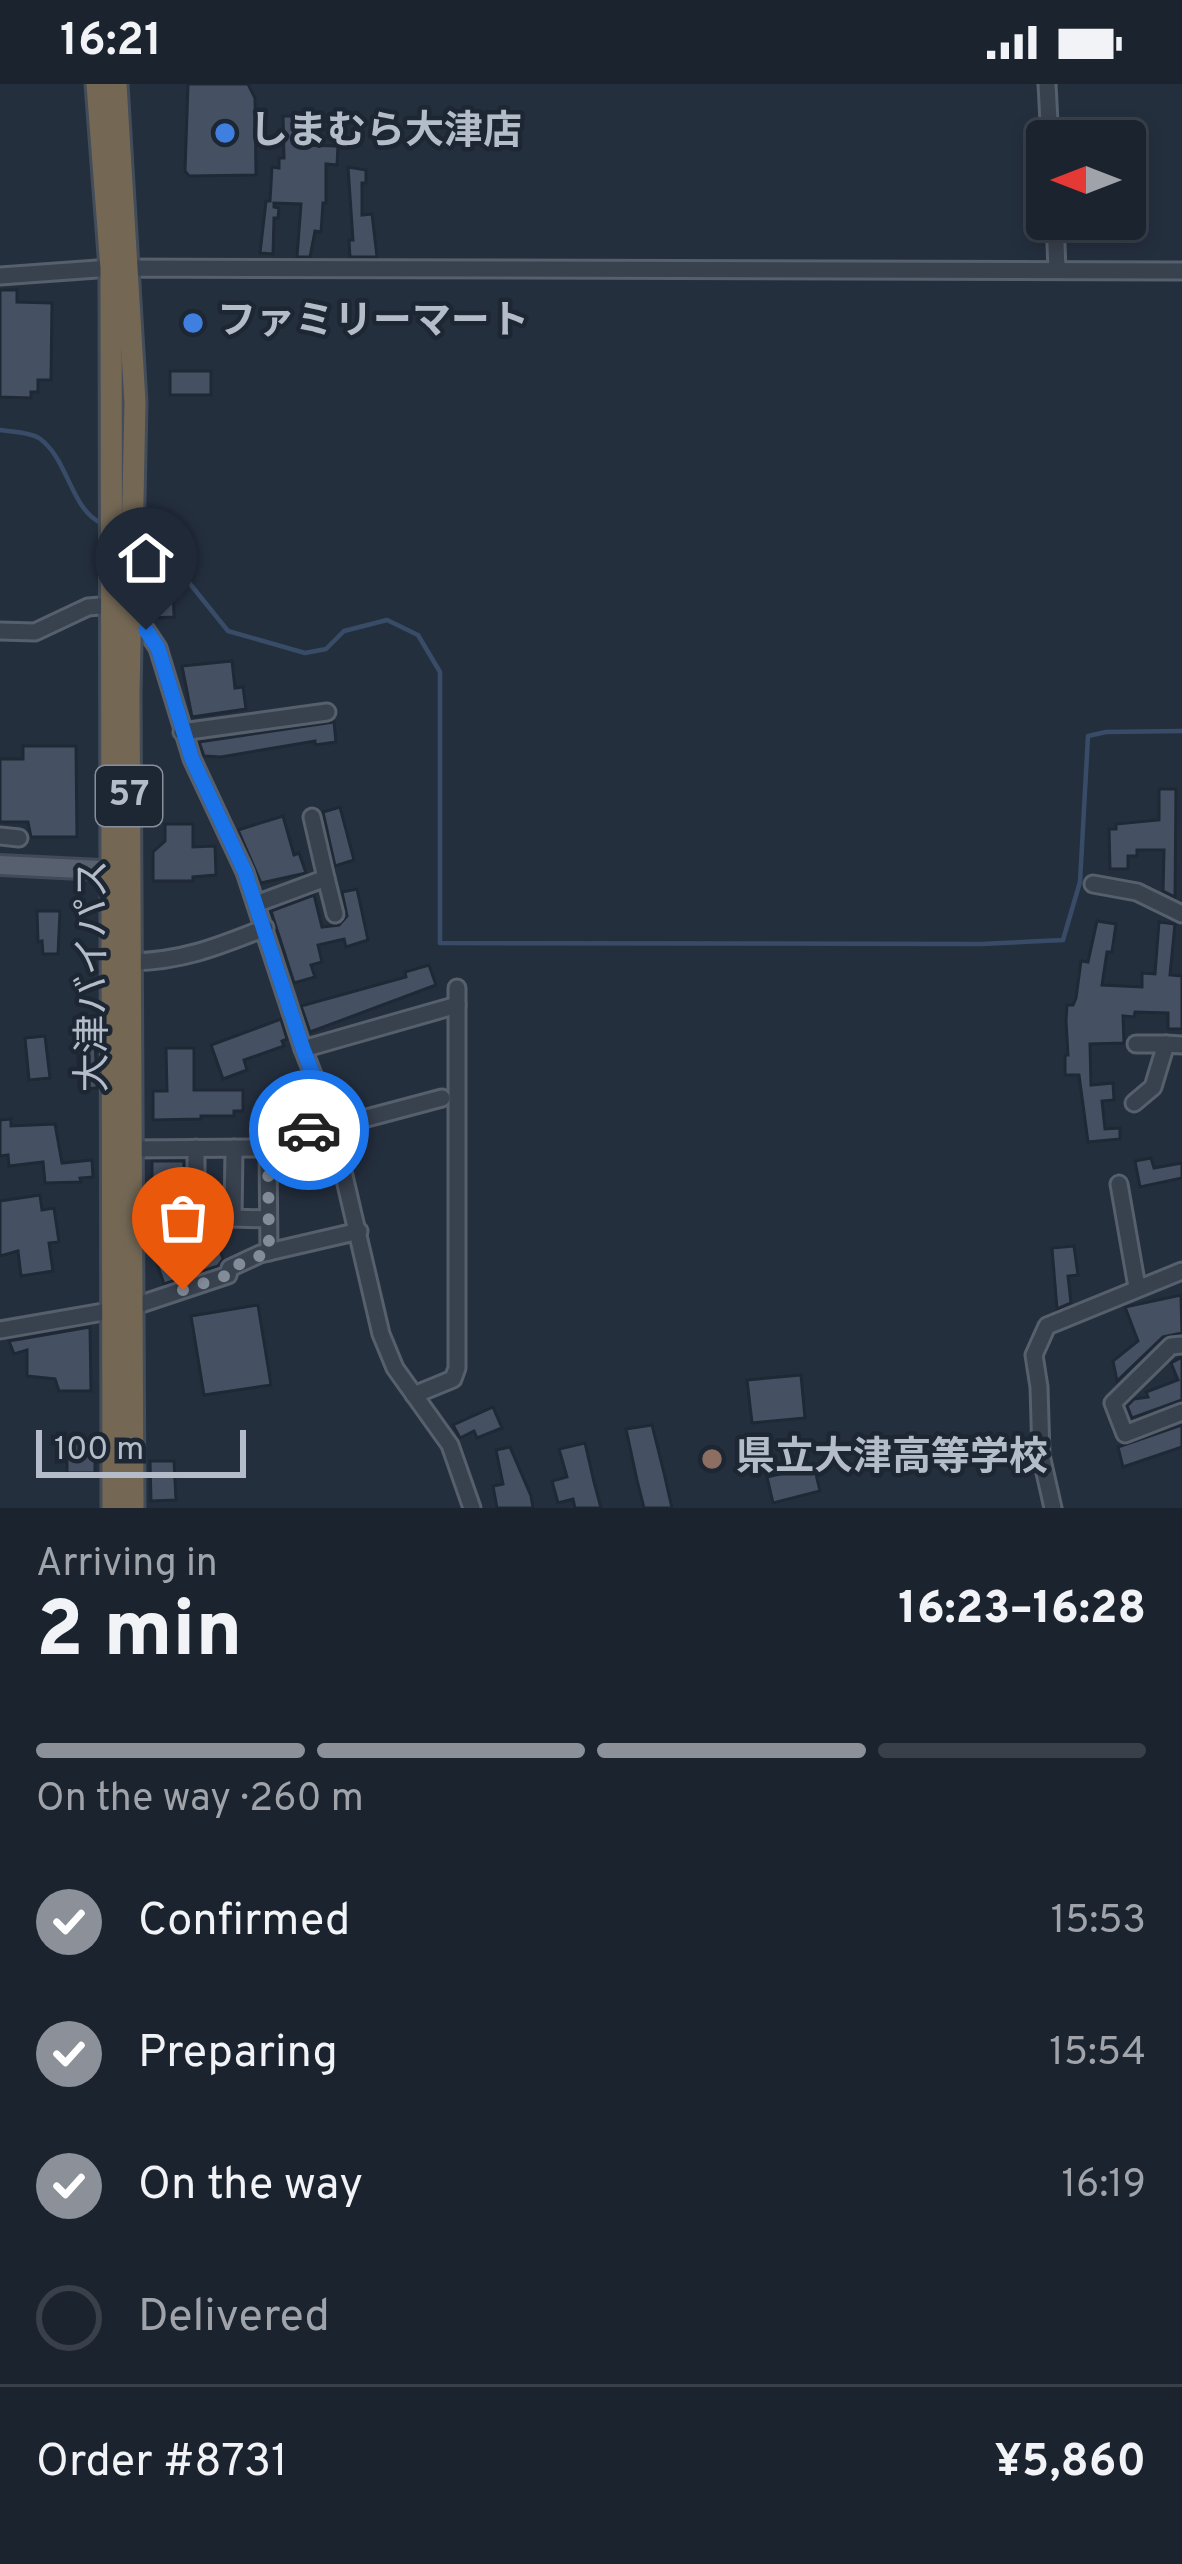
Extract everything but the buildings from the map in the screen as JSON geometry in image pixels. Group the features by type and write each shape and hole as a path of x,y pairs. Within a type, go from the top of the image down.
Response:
{"highway":[{"name":"大津バイパス","path":"97,84 135,402 121,871 130,962 132,1202 113,1508"},
{"name":"大津バイパス","path":"116,84 120,268 112,605 121,871 123,1308 133,1508"}],"main road":[{"path":"0,865 121,871"}],"street":[{"path":"1047,84 1049,120"},
{"path":"1056,240 1058,270"},
{"path":"0,276 120,268 1182,271"},
{"path":"0,631 35,632 88,607 112,605 146,630 158,648 182,733 256,904 332,1124 381,1334 395,1368 451,1445 472,1508"},
{"path":"182,733 327,712"},
{"path":"312,817 335,914"},
{"path":"0,836 19,838"},
{"path":"256,904 326,878"},
{"path":"1093,884 1137,892 1182,914"},
{"path":"130,962 196,956 265,928"},
{"path":"303,1049 457,997 458,1368 453,1379 414,1395"},
{"path":"1133,1103 1154,1087 1174,1044 1136,1044"},
{"path":"131,1149 268,1148 332,1124 442,1098"},
{"path":"132,1202 196,1203 196,1148"},
{"path":"234,1148 233,1217 268,1219"},
{"path":"268,1148 269,1252"},
{"path":"1119,1184 1137,1287"},
{"path":"0,1330 123,1308 228,1275 230,1268 269,1252 359,1231"},
{"path":"1054,1508 1041,1455 1034,1355 1039,1337 1047,1326 1182,1271"},
{"path":"1182,1345 1171,1346 1113,1403 1125,1434 1182,1412"}],"waterway":[{"path":"0,430 25,433 49,447 83,508 103,524"},
{"path":"141,541 166,554 228,631 305,653 326,649 344,631 387,620 418,635 440,672 440,943 981,944 1063,940 1080,882 1088,736 1182,731"}],"way so far":[{"path":"183,1290 228,1275 230,1268 269,1252 268,1148 309,1130"}],"place":[{"name":"しまむら大津店","path":"225,133"},
{"name":"ファミリーマート","path":"193,323"},
{"name":"県立大津高等学校","path":"712,1459"}],"route":[{"path":"146,630 158,648 192,759 245,872 331,1120 309,1130"}]}
